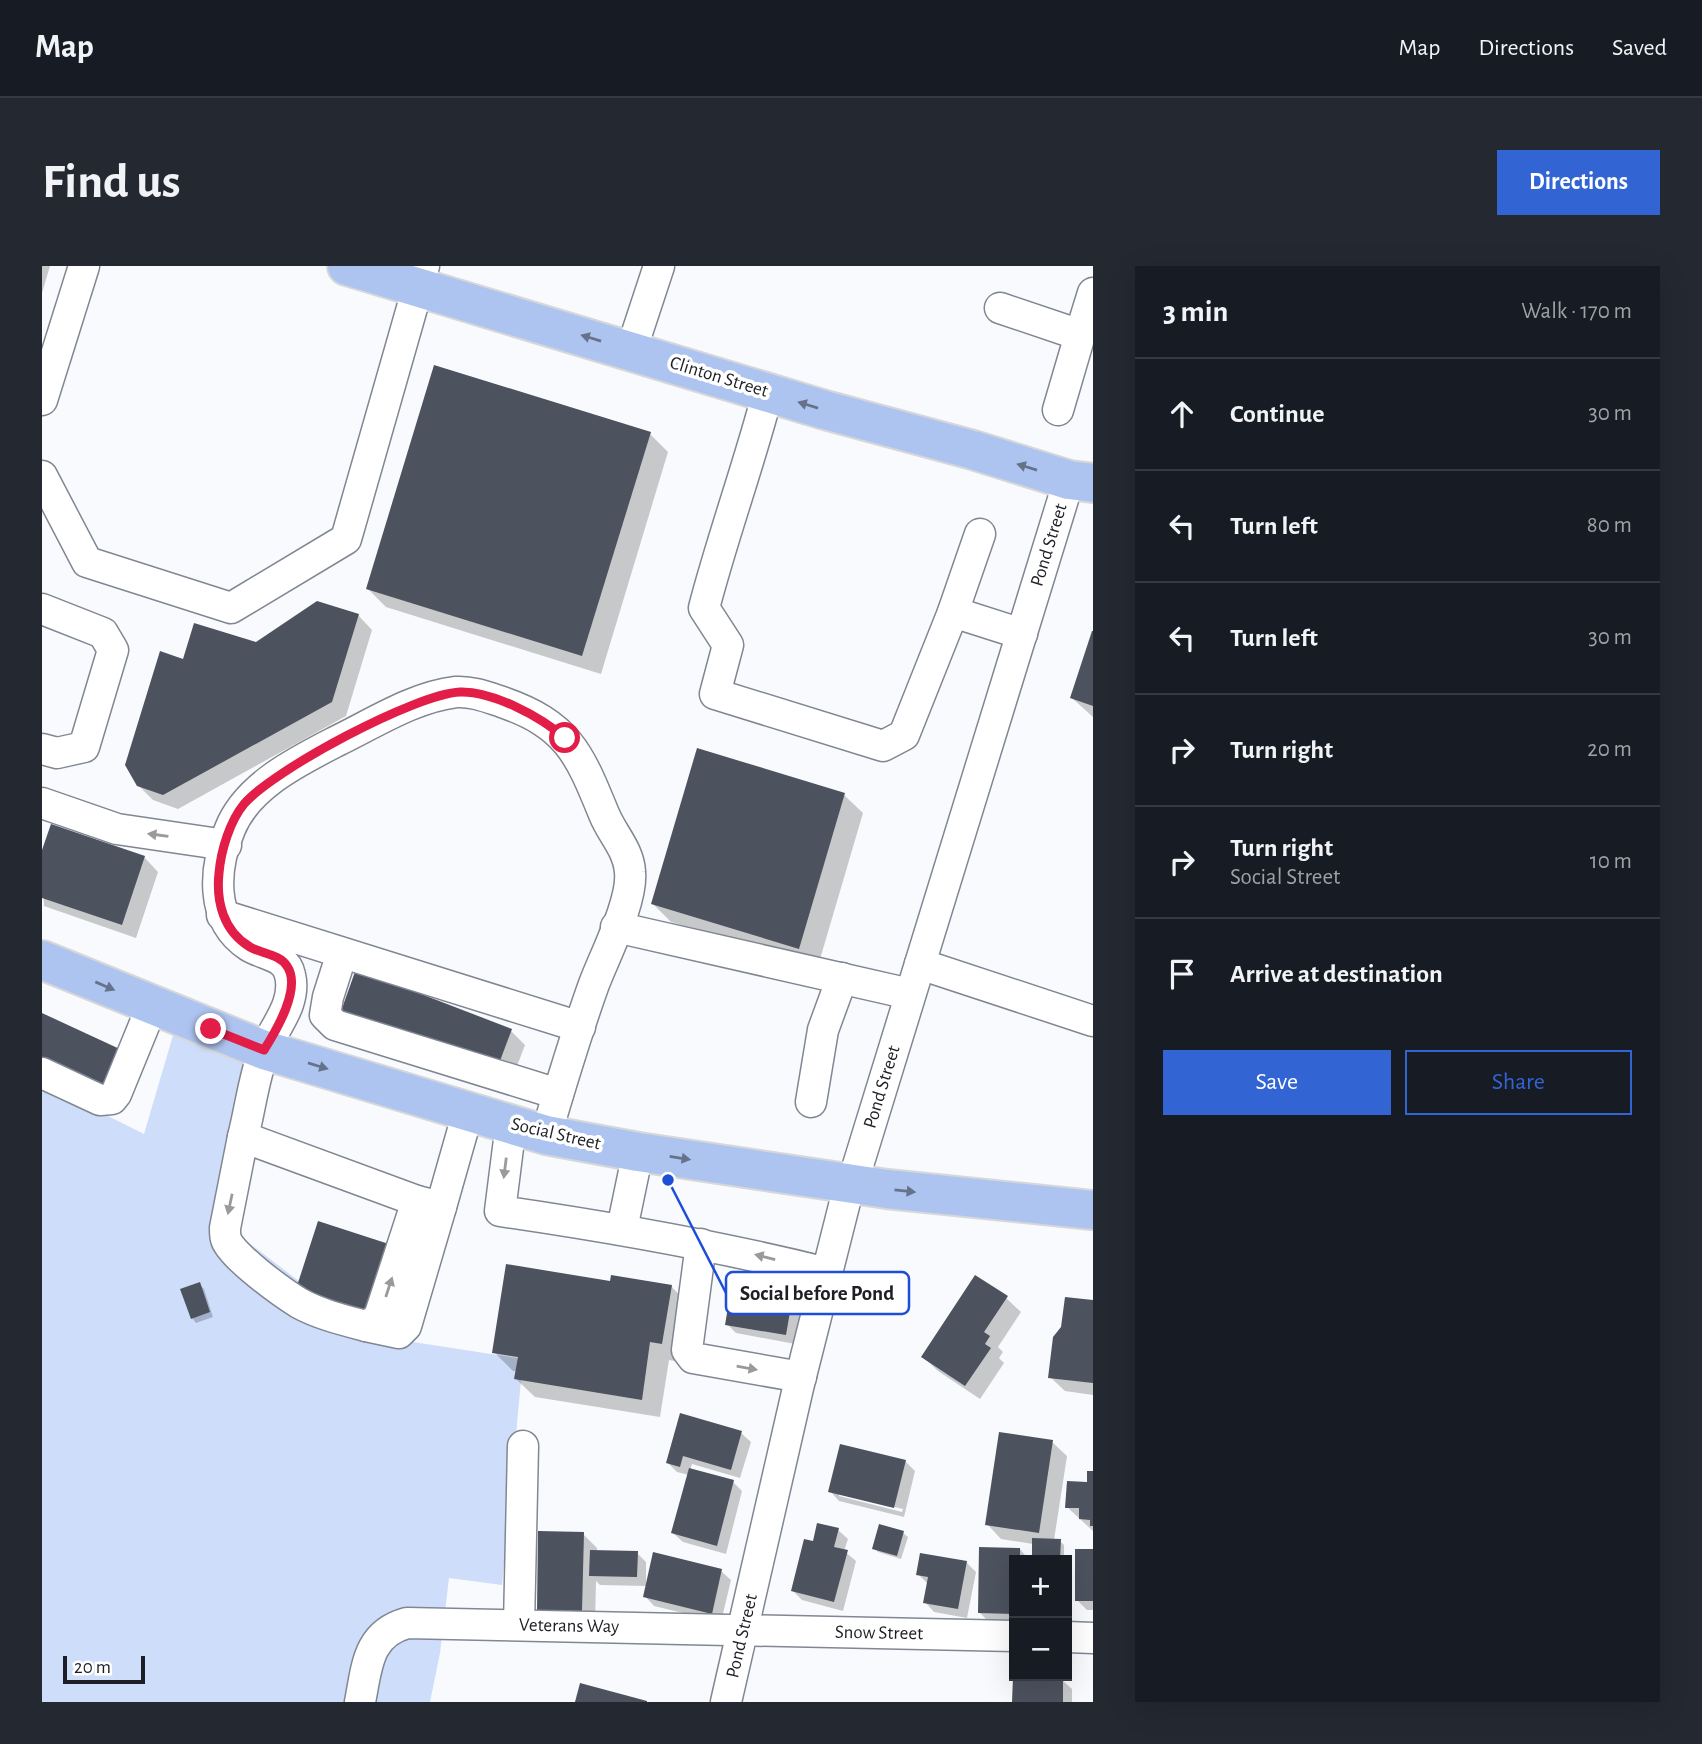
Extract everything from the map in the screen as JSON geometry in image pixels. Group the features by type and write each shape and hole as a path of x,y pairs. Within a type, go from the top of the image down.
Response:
{"main road":[{"name":"Clinton Street","path":"347,266 421,277 631,351 1081,481"},
{"name":"Social Street","path":"42,960 264,1050 529,1130 638,1152 887,1189 1093,1210"}],"street":[{"path":"42,400 84,266"},
{"path":"631,351 659,266"},
{"path":"42,476 87,562 231,608 346,539 421,277"},
{"path":"1058,410 1093,293"},
{"path":"1000,308 1080,335"},
{"path":"768,392 749,463 721,543 704,608 728,645 715,694 883,746 904,735 953,612 980,534"},
{"name":"Pond Street","path":"726,1702 801,1377 850,1182 855,1175 1022,634 1081,481"},
{"path":"42,609 103,633 113,650 84,747 57,753 42,749"},
{"path":"953,612 1022,634"},
{"path":"468,1112 380,1314 366,1326 331,1317 300,1303 266,1280 232,1250 226,1240 225,1228 243,1137 264,1050 277,1030 291,988 288,967 279,959 249,946 234,932 222,915 217,895 219,869 229,829 242,806 254,793 293,765 394,712 437,696 458,692 475,693 526,710 565,738 581,760 604,816 625,852 631,873 626,902 558,1094 529,1130 500,1211 622,1229 753,1254 827,1273"},
{"path":"42,803 117,829 226,845"},
{"path":"222,915 580,1027"},
{"path":"616,927 910,994"},
{"path":"342,953 325,1015 335,1025 558,1094"},
{"path":"920,964 1093,1021"},
{"path":"811,1102 824,1030 842,978"},
{"path":"42,1073 100,1101 112,1099 152,1006"},
{"path":"243,1137 429,1204"},
{"path":"622,1229 638,1152"},
{"path":"701,1244 687,1350 693,1359 801,1377"},
{"path":"519,1625 523,1447"},
{"name":"Veterans Way","path":"360,1702 375,1643 395,1626 407,1623 743,1630"},
{"name":"Snow Street","path":"743,1630 1009,1636"},
{"path":"1072,1637 1093,1637"}],"shaded area":[{"path":"179,1015 252,1034 214,1216 308,1288 310,1326 523,1359 502,1585 449,1578 440,1653 430,1702 42,1702 42,1083 144,1134"}],"building":[{"path":"434,365 651,432 582,656 366,589"},
{"path":"317,601 359,614 332,702 163,795 137,786 125,765 160,651 183,659 194,623 256,642"},
{"path":"1093,631 1093,706 1070,698"},
{"path":"697,748 845,793 799,949 651,904"},
{"path":"51,824 145,856 122,925 42,898 42,850"},
{"path":"356,969 512,1029 495,1074 340,1014"},
{"path":"42,1013 124,1051 105,1093 42,1064"},
{"path":"318,1221 395,1246 374,1313 296,1289"},
{"path":"506,1264 610,1281 611,1275 672,1285 662,1344 650,1342 642,1400 514,1379 518,1357 492,1353"},
{"path":"975,1275 1008,1296 984,1332 990,1336 985,1344 991,1348 965,1386 921,1357"},
{"path":"200,1282 210,1312 191,1319 180,1289"},
{"path":"731,1289 792,1300 786,1335 725,1325"},
{"path":"1065,1297 1093,1300 1093,1383 1048,1378 1053,1337 1061,1327"},
{"path":"680,1413 742,1431 731,1470 683,1456 680,1467 666,1463"},
{"path":"999,1432 1053,1440 1039,1533 985,1525"},
{"path":"840,1444 906,1460 894,1508 828,1492"},
{"path":"689,1468 734,1480 717,1546 671,1533"},
{"path":"1087,1471 1093,1471 1093,1526 1090,1526 1090,1520 1079,1519 1079,1508 1065,1508 1067,1481 1087,1482"},
{"path":"817,1523 839,1528 834,1547 848,1550 834,1602 791,1591 804,1539 813,1541"},
{"path":"879,1524 904,1531 897,1556 872,1549"},
{"path":"538,1531 584,1532 582,1611 537,1610"},
{"path":"1032,1538 1061,1539 1060,1555 1032,1555"},
{"path":"979,1547 1020,1548 1020,1555 1009,1555 1009,1614 978,1613"},
{"path":"1075,1549 1093,1549 1093,1601 1075,1601"},
{"path":"590,1550 638,1551 637,1577 589,1576"},
{"path":"653,1552 722,1569 712,1614 643,1597"},
{"path":"920,1553 967,1561 958,1609 923,1603 928,1577 916,1575"},
{"path":"1013,1681 1063,1681 1063,1702 1012,1702"},
{"path":"580,1683 647,1701 647,1702 575,1702"}],"place":[{"name":"Social before Pond","path":"668,1180"}],"route":[{"path":"211,1029 264,1050 277,1030 291,988 288,967 279,959 249,946 234,932 222,915 217,895 219,869 229,829 242,806 254,793 293,765 394,712 437,696 458,692 475,693 526,710 565,738"}]}
